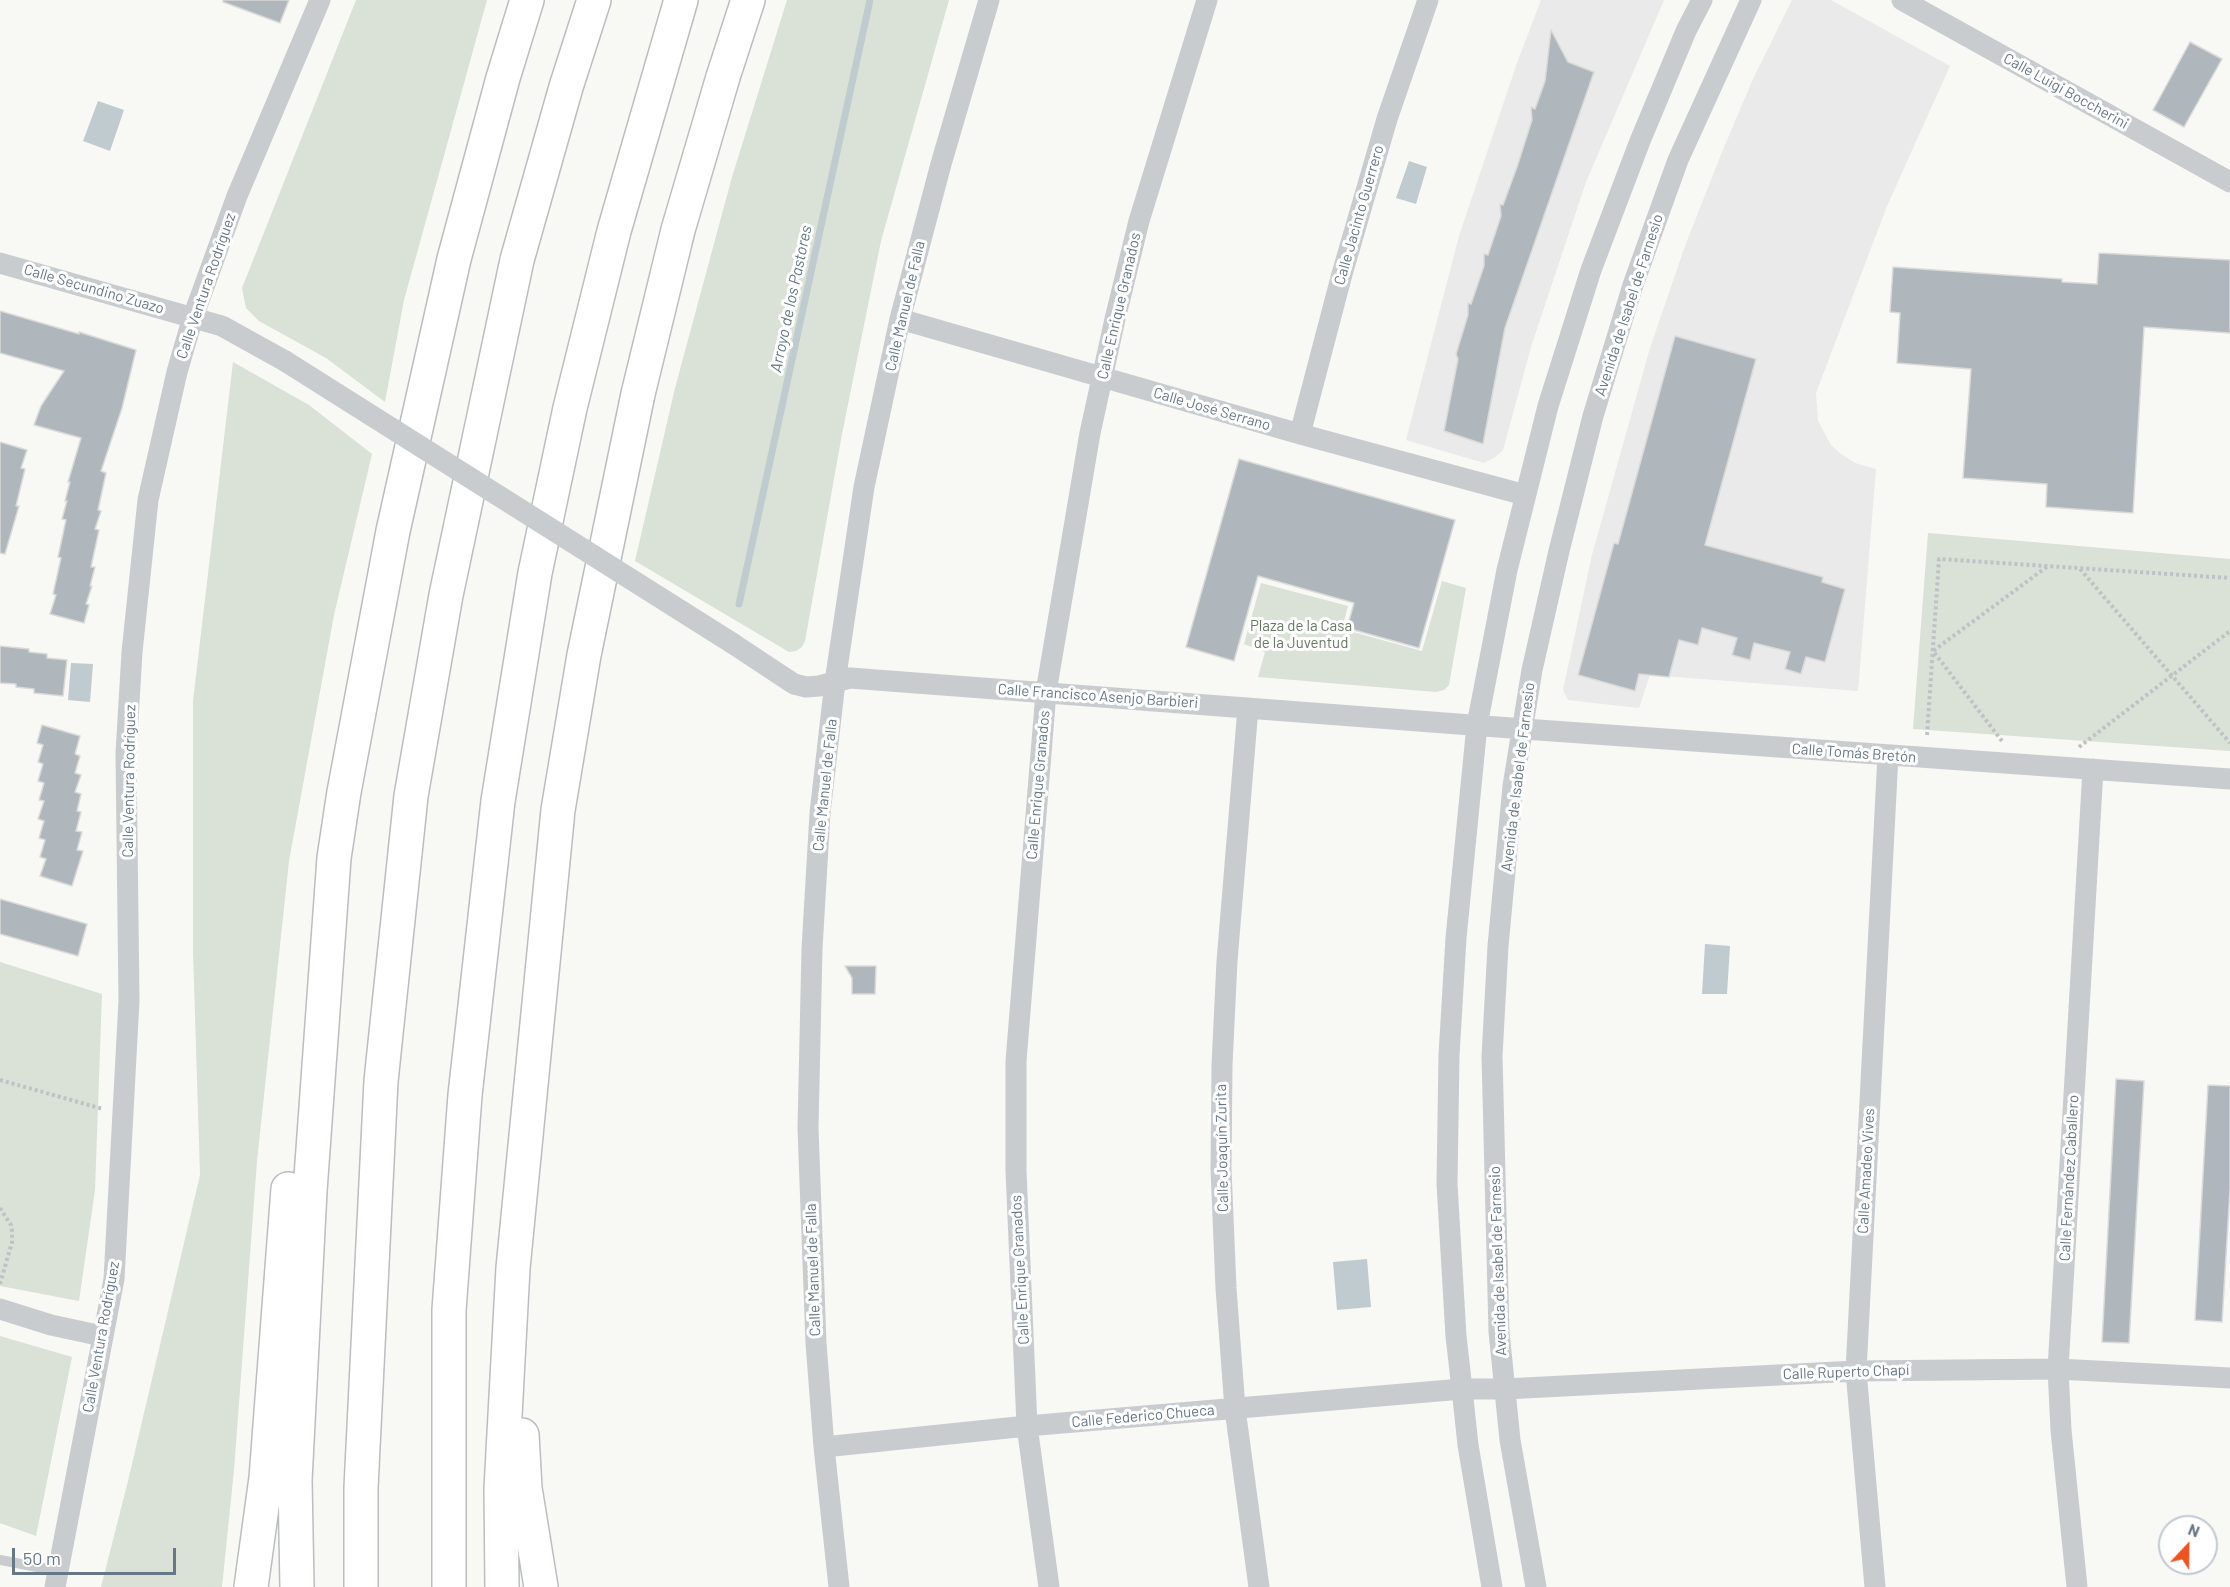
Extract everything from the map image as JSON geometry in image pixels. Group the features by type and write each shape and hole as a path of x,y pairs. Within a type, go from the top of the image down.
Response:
{"highway":[{"path":"297,1587 295,1480 303,1318 334,858 344,792 393,531 446,293 494,112 527,0"},
{"path":"361,1587 361,1488 381,1081 411,796 446,595 517,260 566,87 594,0"},
{"path":"449,1587 450,1298 465,1095 498,801 535,573 570,408 614,231 681,0"},
{"path":"502,1587 501,1489 513,1268 558,810 584,655 612,513 678,230 748,0"},
{"path":"251,1587 266,1478 294,1111 316,933 334,858"},
{"path":"513,1268 525,1488 541,1587"}],"street":[{"name":"Calle Ventura Rodríguez","path":"57,1579 114,1279 129,1001 126,753 132,652 148,500 177,372 193,317 237,196 320,0"},
{"name":"Calle Manuel de Falla","path":"839,1587 816,1343 808,1128 812,949 819,824 835,682 864,487 900,319 941,164 989,0"},
{"name":"Calle Enrique Granados","path":"1049,1587 1027,1426 1016,1171 1016,1061 1046,692 1090,433 1102,378 1139,221 1208,0"},
{"name":"Calle Jacinto Guerrero","path":"1300,434 1342,274 1387,119 1428,0"},
{"path":"1492,1587 1468,1445 1456,1336 1447,1184 1449,1055 1456,938 1478,725 1506,570 1548,406 1591,270 1640,141 1686,31 1702,0"},
{"name":"Avenida de Isabel de Farnesio","path":"1536,1587 1510,1440 1498,1332 1492,1056 1498,946 1514,786 1532,670 1561,540 1593,416 1629,296 1678,160 1751,0"},
{"name":"Calle Luigi Boccherini","path":"1902,0 2230,183"},
{"name":"Calle Secundino Zuazo","path":"0,263 222,326 285,361 732,644"},
{"name":"Calle José Serrano","path":"900,319 1300,434 1525,495"},
{"name":"Calle Francisco Asenjo Barbieri","path":"732,644 794,684 819,687 850,678 1478,725"},
{"name":"Calle Joaquín Zurita","path":"1248,708 1227,961 1222,1065 1221,1169 1235,1409 1259,1587"},
{"name":"Calle Tomás Bretón","path":"1478,725 2230,779"},
{"name":"Calle Amadeo Vives","path":"1875,1587 1856,1371 1888,755"},
{"name":"Calle Fernández Caballero","path":"2077,1587 2061,1430 2058,1369 2093,769"},
{"path":"0,1309 51,1325 102,1336"},
{"name":"Calle Ruperto Chapí","path":"1462,1389 1505,1389 1856,1371 2058,1369 2230,1378"},
{"name":"Calle Federico Chueca","path":"824,1447 1027,1426 1462,1389"}],"lane":[{"path":"0,1560 57,1579"}],"path":[{"path":"1928,735 1939,558 2230,578"},
{"path":"1933,651 2048,566"},
{"path":"2079,568 2230,743"},
{"path":"2079,747 2230,631"},
{"path":"1933,651 2002,741"},
{"path":"0,1080 106,1110"},
{"path":"0,1208 11,1225 12,1231 12,1242 0,1284"}],"shaded area":[{"path":"1541,0 1664,0 1586,182 1531,347 1503,450 1484,463 1406,440 1459,236 1517,63"},
{"path":"1792,0 1831,0 1950,66 1887,206 1816,393 1818,421 1831,445 1855,463 1876,469 1858,691 1650,675 1639,708 1568,700 1563,690 1592,555 1650,348 1685,246 1722,152 1753,79"},
{"path":"98,101 124,110 110,151 83,141"},
{"path":"1409,161 1427,167 1416,204 1396,198"},
{"path":"71,663 93,664 90,702 68,700"},
{"path":"1705,944 1730,946 1727,994 1702,994"},
{"path":"1367,1259 1371,1307 1337,1310 1333,1262"}],"green space":[{"path":"356,0 487,0 404,300 385,402 326,358 259,321 246,308 242,288"},
{"path":"787,0 949,0 881,241 842,434 805,641 802,647 789,652 635,561 675,388 732,177"},
{"path":"233,362 309,405 372,454 334,615 289,861 257,1161 234,1470 222,1587 101,1587 200,1175 193,952 193,701"},
{"path":"1928,533 2230,559 2230,751 1913,729"},
{"name":"Plaza de la Casa de la Juventud","path":"1442,581 1466,588 1449,685 1444,690 1436,692 1258,677 1265,652 1244,644 1261,583 1348,606 1342,629 1422,651"},
{"path":"0,962 102,994 95,1190 79,1301 0,1286"},
{"path":"0,1336 72,1357 36,1536 0,1523"}],"building":[{"path":"223,0 289,0 280,23 223,2"},
{"path":"1551,30 1568,62 1594,72 1505,328 1483,444 1444,431 1458,359 1456,354 1468,315 1468,303 1471,304 1484,266 1484,254 1488,255 1501,216 1500,204 1503,205 1532,120 1531,107 1535,109 1545,81"},
{"path":"2190,42 2222,59 2184,127 2153,110"},
{"path":"2099,253 2230,260 2230,333 2144,327 2133,513 2046,507 2047,484 1963,478 1971,369 1897,363 1900,313 1890,312 1893,267 2062,279 2062,282 2097,284"},
{"path":"0,311 136,350 122,408 101,471 106,473 98,510 101,511 95,529 99,530 91,567 95,567 84,623 50,614 56,595 53,594 61,558 58,557 66,520 62,519 67,501 65,501 70,482 68,482 81,438 34,425 41,406 64,371 0,353"},
{"path":"1675,336 1756,359 1705,545 1823,577 1822,582 1845,589 1825,662 1806,657 1801,674 1785,669 1790,652 1754,643 1750,660 1732,655 1737,638 1702,628 1698,645 1679,640 1669,677 1639,674 1635,691 1578,675 1614,543 1618,544"},
{"path":"0,442 27,450 21,468 25,469 16,506 19,506 5,554 0,553"},
{"path":"1239,459 1455,520 1419,648 1347,628 1354,603 1258,576 1234,661 1186,647"},
{"path":"0,646 29,649 29,652 47,654 47,658 67,660 63,696 34,693 34,689 0,683"},
{"path":"42,725 80,736 75,754 80,756 75,773 81,775 75,792 81,794 77,811 81,812 76,831 82,832 77,850 83,851 72,886 40,876 46,859 40,857 45,840 39,838 44,821 38,819 44,801 39,800 44,783 38,781 43,764 38,762 43,745 37,743"},
{"path":"0,899 87,924 78,956 0,934"},
{"path":"845,966 876,966 875,994 852,994 852,978"},
{"path":"2116,1079 2144,1081 2129,1343 2102,1342"},
{"path":"2208,1085 2230,1086 2230,1189 2222,1322 2195,1320"}],"waterway":[{"name":"Arroyo de los Pastores","path":"739,604 870,0"}]}
